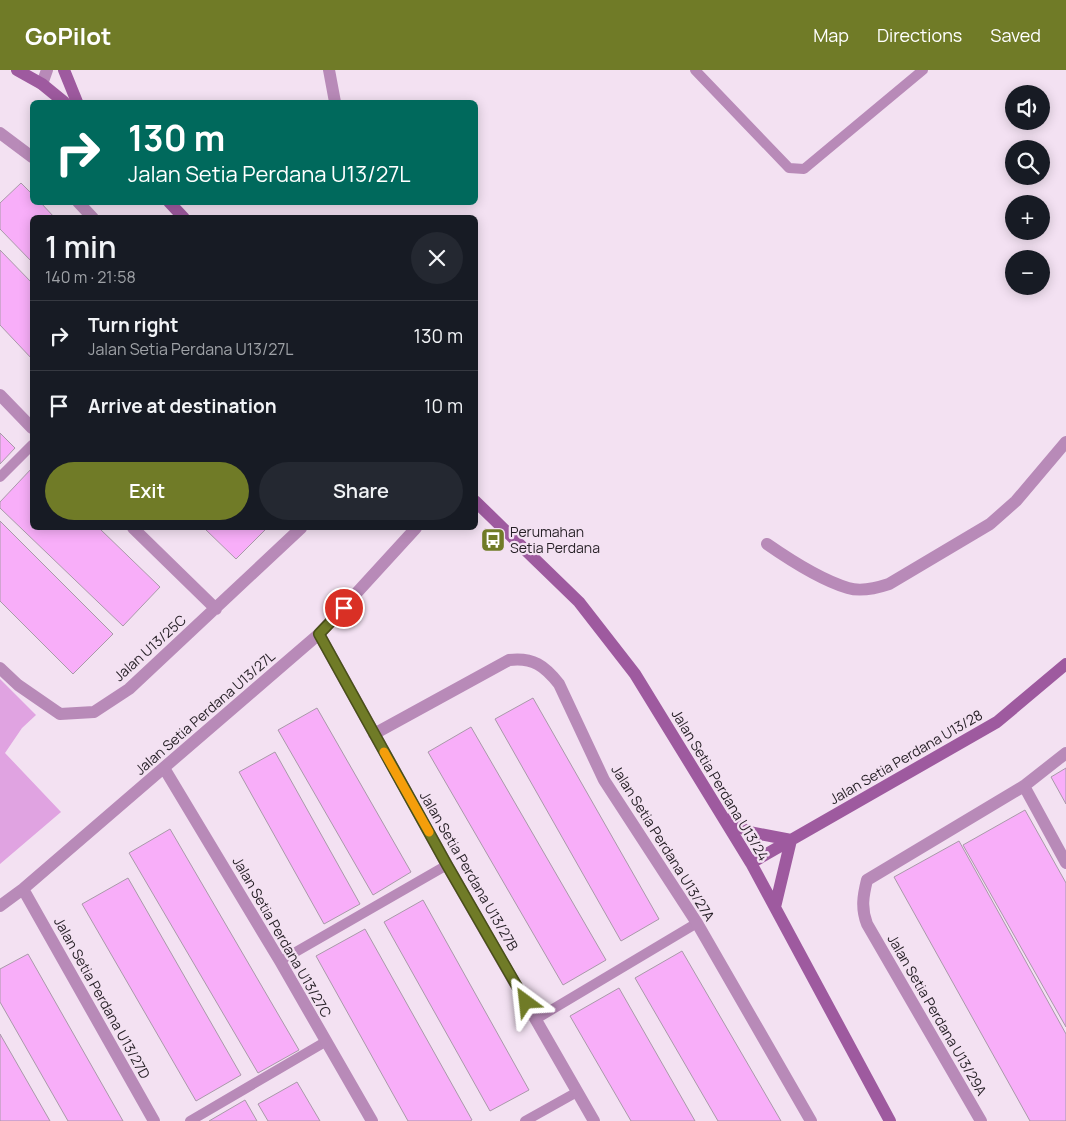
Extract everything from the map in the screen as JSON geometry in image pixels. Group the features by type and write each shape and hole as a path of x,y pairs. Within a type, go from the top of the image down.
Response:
{"street":[{"path":"17,70 42,84 62,100"},
{"path":"42,84 48,70"},
{"path":"64,70 76,100"},
{"path":"329,70 335,100"},
{"path":"1,135 30,156"},
{"path":"81,205 91,215"},
{"path":"172,205 181,215"},
{"path":"0,395 30,426"},
{"path":"766,544 791,561 849,588 878,588 890,584 990,524 1016,501 1066,442"},
{"name":"Jalan Setia Perdana U13/24","path":"478,504 579,602 635,674 751,863 890,1121"},
{"path":"135,530 216,609"},
{"name":"Jalan U13/25C","path":"0,668 18,685 60,714 94,712 129,689 299,530"},
{"name":"Jalan Setia Perdana U13/27L","path":"0,906 24,889 319,634 414,530"},
{"name":"Jalan Setia Perdana U13/27B","path":"319,634 447,865 594,1121"},
{"name":"Jalan Setia Perdana U13/27A","path":"374,734 509,660 524,658 538,662 559,684 604,780 697,923 811,1121"},
{"name":"Jalan Setia Perdana U13/28","path":"751,863 997,722 1066,664"},
{"name":"Jalan Setia Perdana U13/29A","path":"981,1121 867,924 863,912 862,897 867,880 1024,786 1066,753"},
{"name":"Jalan Setia Perdana U13/27C","path":"164,768 280,960 325,1042 372,1121"},
{"path":"1024,786 1066,863"},
{"path":"724,818 749,832 791,840 775,907"},
{"name":"Jalan Setia Perdana U13/27D","path":"24,889 154,1121"}],"lane":[{"path":"695,70 789,168 804,168 923,70"},
{"path":"0,477 30,447"},
{"path":"280,960 447,865"},
{"path":"536,1019 697,923"},
{"path":"190,1121 325,1042"},
{"path":"526,1121 577,1092"}],"shaded area":[{"path":"0,679 36,715 22,728 5,753 61,812 0,864"}],"building":[{"path":"21,183 30,192 30,205 43,205 52,215 30,215 30,260 0,229 0,203"},
{"path":"0,250 30,281 30,357 0,325"},
{"path":"0,433 15,448 0,464"},
{"path":"30,470 30,530 101,530 160,587 123,626 0,508 0,502"},
{"path":"0,521 113,634 73,674 0,601"},
{"path":"206,530 265,530 236,559"},
{"path":"533,698 659,919 621,941 495,719"},
{"path":"317,708 411,872 373,895 278,730"},
{"path":"471,727 606,960 563,985 428,752"},
{"path":"275,752 360,904 324,924 239,772"},
{"path":"1066,768 1066,804 1051,777"},
{"path":"1025,810 1066,883 1066,1027 963,845"},
{"path":"170,829 299,1050 258,1073 129,853"},
{"path":"959,841 1066,1034 1066,1121 1030,1121 894,877"},
{"path":"128,878 241,1075 196,1101 82,904"},
{"path":"423,900 529,1090 490,1111 384,922"},
{"path":"365,929 472,1120 408,1121 316,956"},
{"path":"682,951 781,1121 718,1121 635,978"},
{"path":"28,954 123,1121 68,1121 0,1002 0,969"},
{"path":"619,988 695,1121 631,1121 570,1016"},
{"path":"0,1034 50,1121 0,1121"},
{"path":"297,1082 320,1121 268,1121 258,1104"},
{"path":"245,1100 257,1121 209,1121"}],"slow traffic":[{"path":"384,752 429,832"}],"place":[{"name":"Perumahan Setia Perdana","path":"493,540"}],"route":[{"path":"344,608 319,634 447,865 526,1002"}]}
